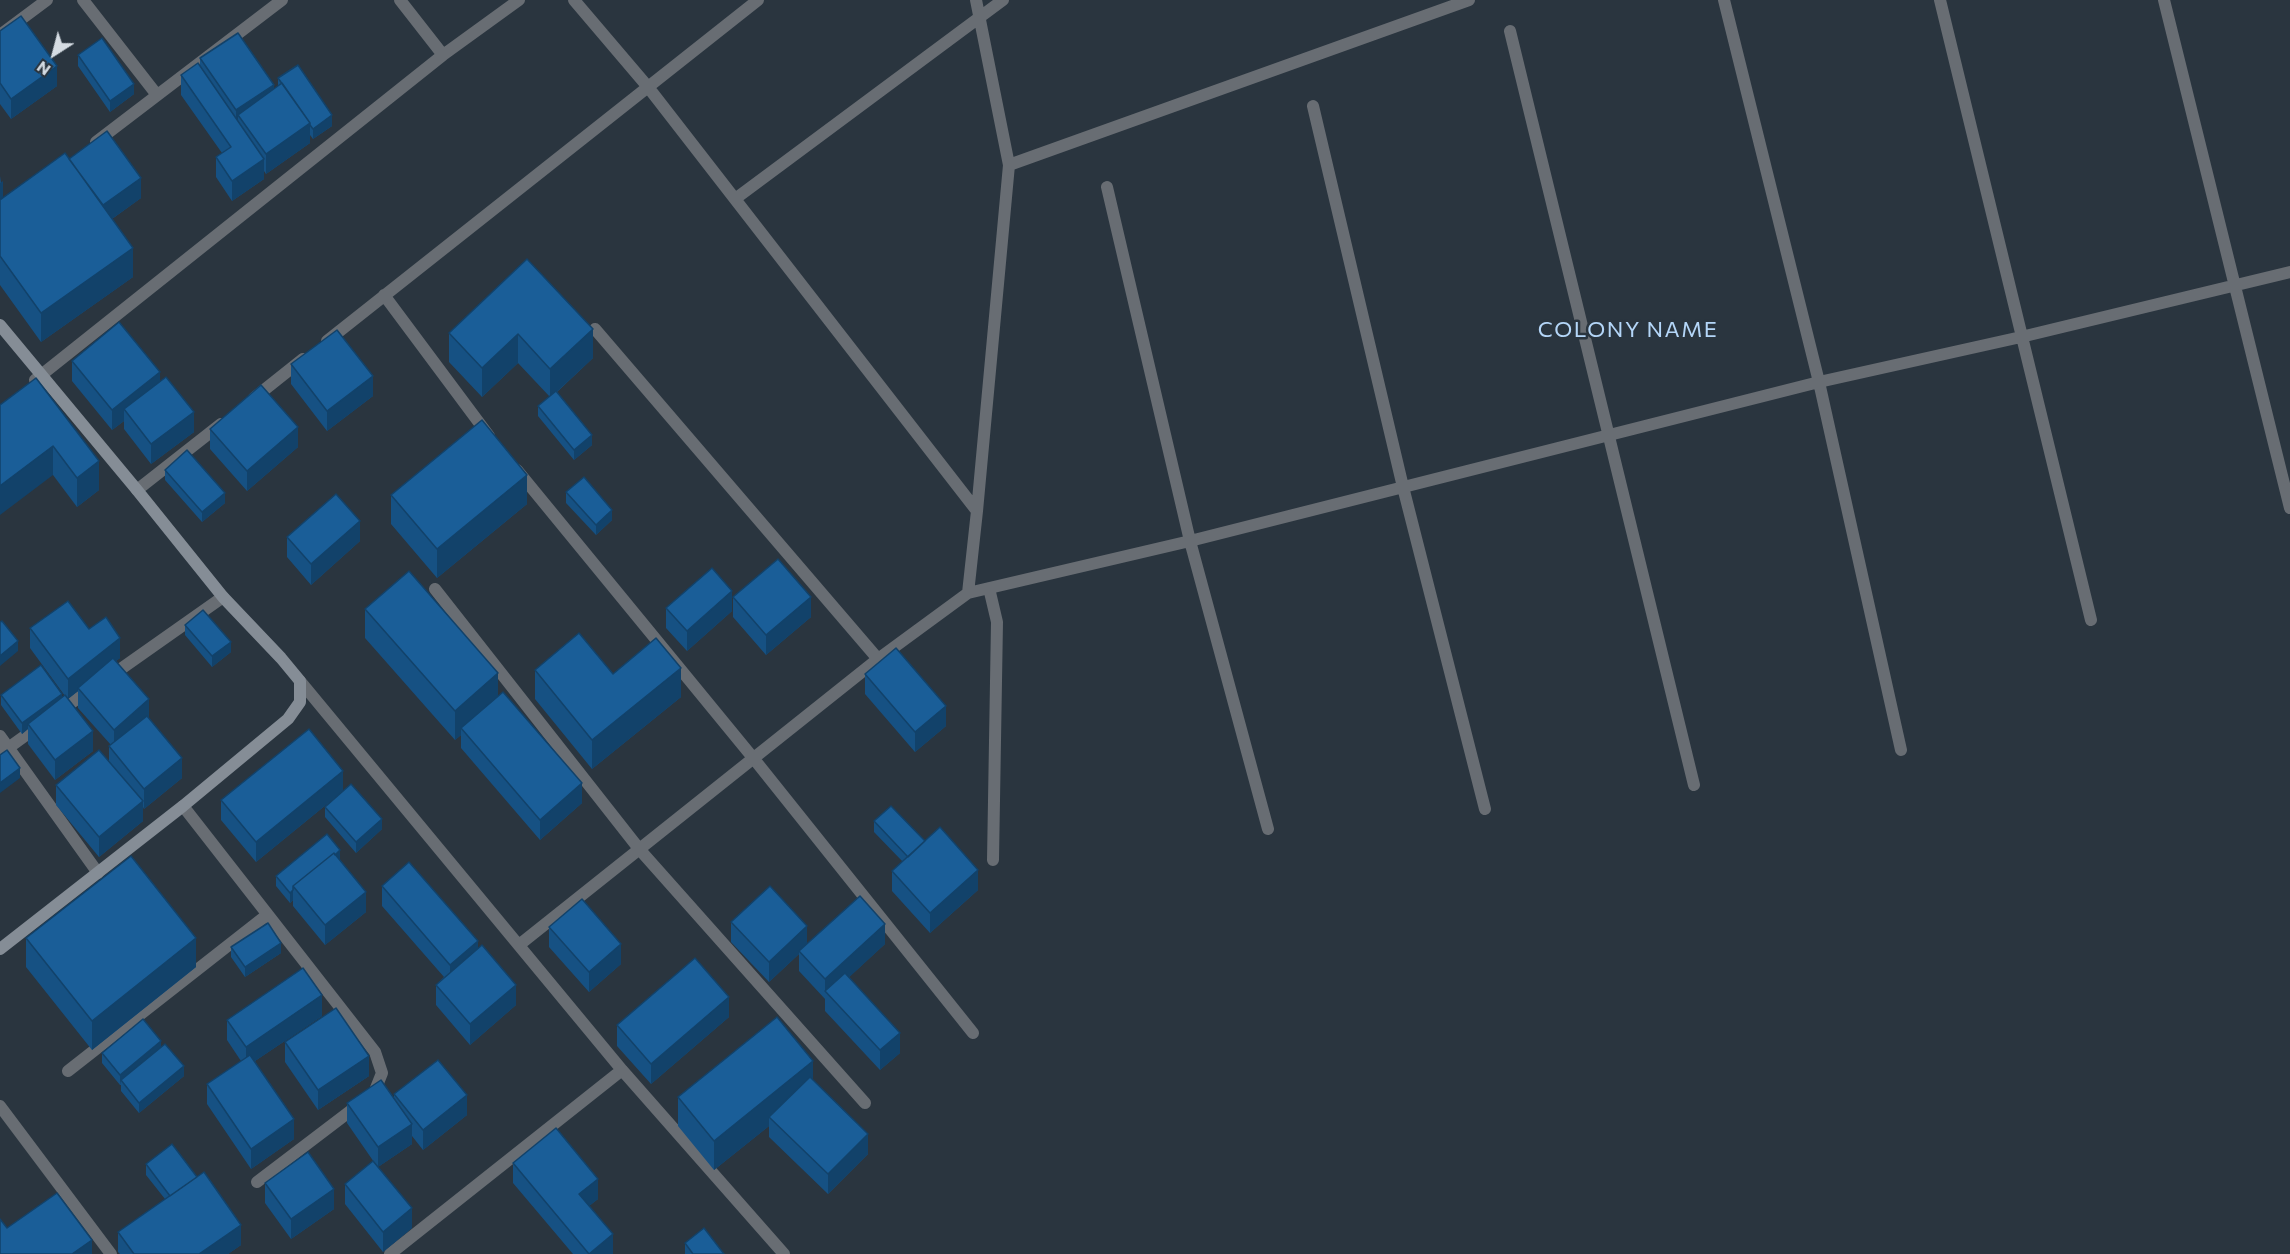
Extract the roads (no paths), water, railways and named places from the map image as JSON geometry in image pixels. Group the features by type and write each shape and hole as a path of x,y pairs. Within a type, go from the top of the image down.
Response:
{"street":[{"path":"0,35 48,0"},
{"path":"83,0 158,95"},
{"path":"83,152 282,0"},
{"path":"400,0 442,55"},
{"path":"25,387 442,55 519,0"},
{"path":"574,0 648,87 977,511"},
{"path":"247,403 758,0"},
{"path":"968,593 1009,165 976,0"},
{"path":"735,199 1003,0"},
{"path":"1009,165 1469,0"},
{"path":"1724,0 1819,382 1901,750"},
{"path":"1940,0 2091,620"},
{"path":"2164,0 2290,508"},
{"path":"1510,30 1694,784"},
{"path":"1313,106 1403,487 1485,809"},
{"path":"1107,187 1190,541 1268,829"},
{"path":"519,945 878,659 968,593 1190,541 1819,382 2021,337 2290,272"},
{"path":"384,295 504,454 754,759 974,1033"},
{"path":"0,325 223,597 281,658 622,1070 784,1254"},
{"path":"595,329 878,659"},
{"path":"137,490 229,418"},
{"path":"989,588 997,622 993,860"},
{"path":"435,589 640,850 865,1103"},
{"path":"4,751 223,597"},
{"path":"0,949 183,806 288,718 300,702 300,681"},
{"path":"0,736 4,751 98,873"},
{"path":"183,806 375,1052 382,1073 374,1093 257,1182"},
{"path":"68,1071 267,915"},
{"path":"390,1254 622,1070"},
{"path":"0,1106 111,1254"}],"district":[{"name":"COLONY NAME","path":"1628,330"}]}
